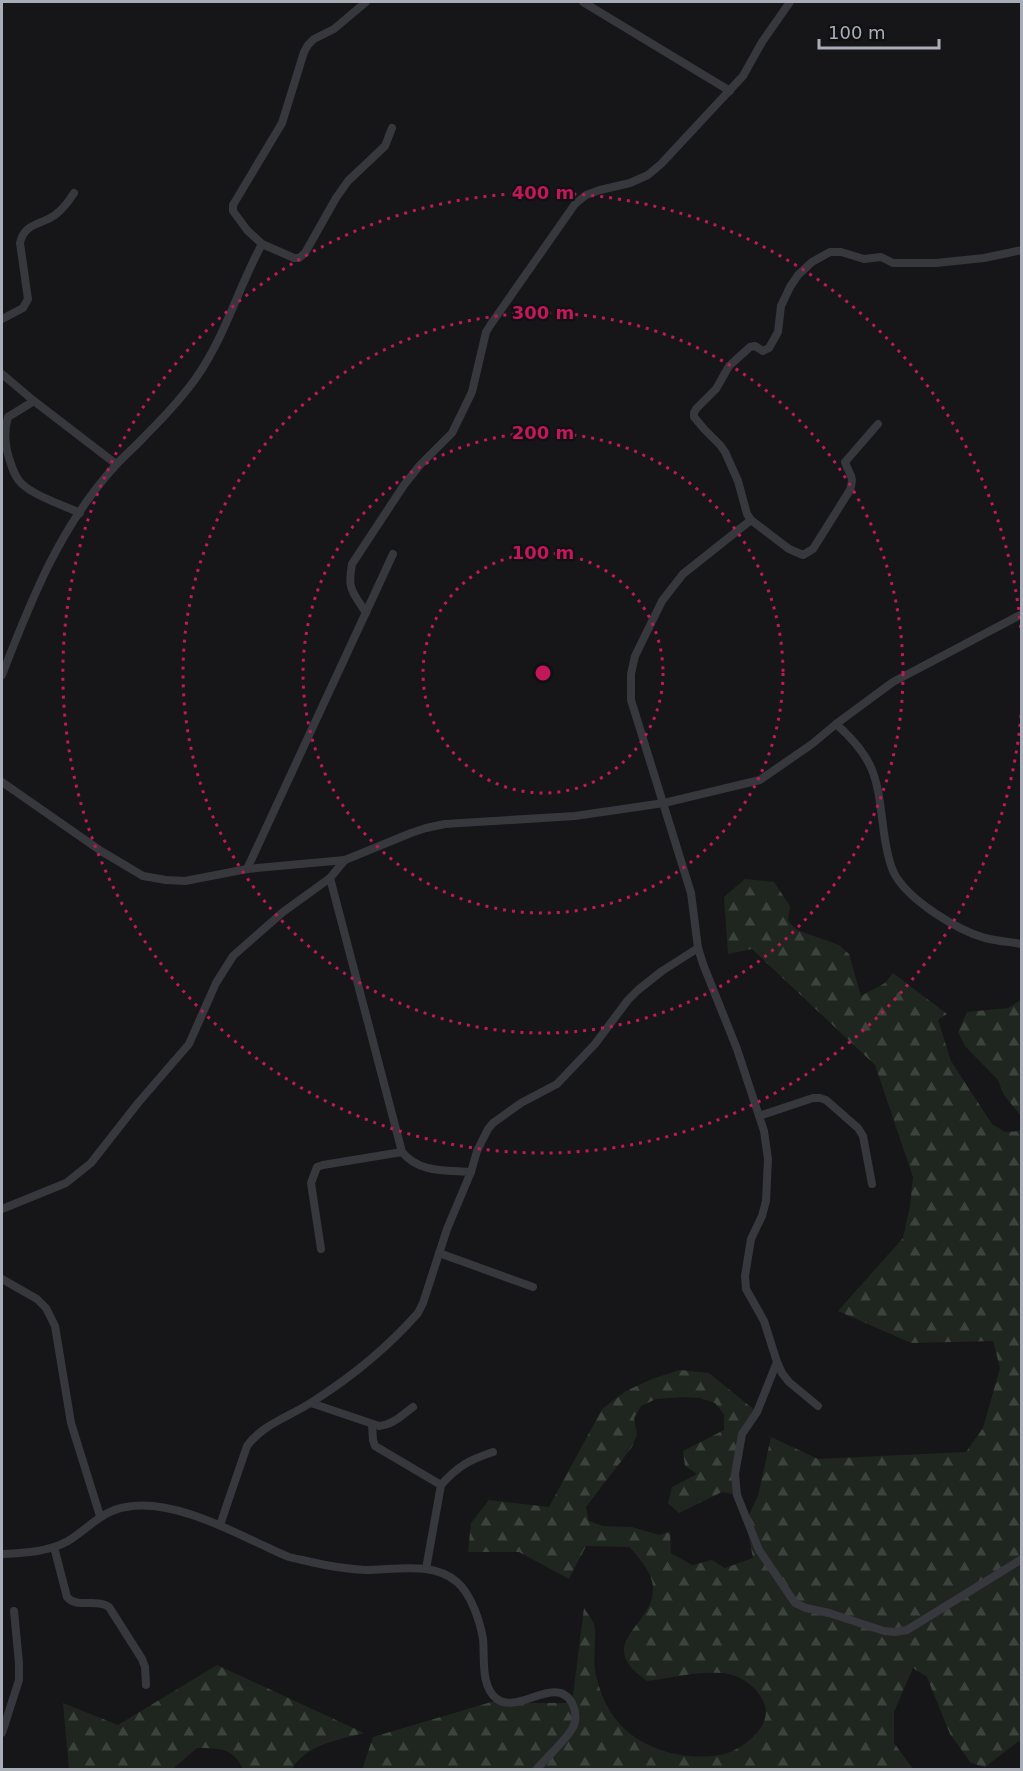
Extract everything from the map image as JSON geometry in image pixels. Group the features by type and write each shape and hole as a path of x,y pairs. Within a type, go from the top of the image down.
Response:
{"street":[{"path":"366,2 334,29 314,39 308,45 282,123 233,205 235,216 262,244 298,258 305,253 348,181 385,146 392,128"},
{"path":"583,2 730,91"},
{"path":"366,613 351,590 349,579 352,564 404,485 420,465 452,434 472,392 486,332 490,324 575,204 586,195 630,183 648,175 661,164 743,76 762,42 790,2"},
{"path":"2,319 23,308 28,299 20,243 22,234 26,229 53,217 74,193"},
{"path":"2,675 29,604 45,570 91,495 116,464 151,430 196,379 214,348 262,244"},
{"path":"878,424 845,462 852,477 850,490 813,549 803,555 789,549 751,520 725,452 694,417 694,411 714,392 729,366 750,347 755,346 763,351 769,348 778,332 781,306 790,287 798,275 812,262 830,252 841,252 864,259 881,257 893,263 936,263 984,258 1022,249"},
{"path":"2,374 116,464"},
{"path":"34,401 8,417 7,450 14,473 21,483 32,491 80,513"},
{"path":"751,520 683,574 662,601 635,656 631,674 631,700 691,893 698,948 737,1049 764,1131 768,1159 766,1201 751,1239 744,1283 764,1321 777,1362 789,1382 818,1406"},
{"path":"247,869 393,554"},
{"path":"2,782 101,852 143,876 186,881 247,869 345,860 411,833 445,824 575,816 664,803 760,780 812,744 893,682 1022,614"},
{"path":"836,724 856,742 872,768 877,782 887,849 894,873 901,884 928,909 959,928 987,939 1022,944"},
{"path":"2,1209 66,1183 91,1163 138,1103 189,1044 216,983 233,956 284,912 330,878 345,860"},
{"path":"330,878 402,1152 410,1161 423,1168 471,1172"},
{"path":"220,1525 247,1446 253,1438 268,1426 311,1403 357,1370 418,1313 447,1229 484,1135 493,1123 521,1103 557,1084 595,1044 638,990 662,971 698,948"},
{"path":"759,1116 813,1098 826,1100 858,1128 863,1136 872,1184"},
{"path":"321,1249 311,1183 317,1167 402,1152"},
{"path":"439,1253 533,1287"},
{"path":"2,1279 37,1299 46,1308 55,1326 71,1423 100,1516"},
{"path":"777,1362 757,1412 742,1434 735,1474 737,1495 759,1550 795,1603 884,1631 907,1630 1022,1559"},
{"path":"311,1403 379,1426 387,1425 413,1407"},
{"path":"372,1424 375,1446 441,1485"},
{"path":"426,1569 441,1485 472,1459 493,1452"},
{"path":"2,1554 23,1553 54,1547 69,1540 100,1516 125,1507 149,1506 173,1510 220,1525 289,1557 315,1563 362,1570 435,1570 459,1584 471,1600 482,1637 485,1677 490,1691 498,1700 512,1703 555,1692 564,1694 571,1701 576,1713 574,1728 536,1770"},
{"path":"54,1547 67,1597 74,1602 102,1603 109,1607 142,1659 146,1685"},
{"path":"2,1733 19,1680 14,1611"}],"green space":[{"path":"745,879 774,882 790,906 788,921 797,930 839,945 849,954 861,996 885,983 893,973 947,1014 938,1020 951,1061 992,1124 1005,1132 1020,1131 1021,1133 1021,1742 1019,1741 985,1767 971,1763 950,1734 927,1677 913,1668 894,1712 894,1743 913,1769 362,1770 373,1737 498,1700 512,1703 572,1703 584,1608 594,1624 595,1670 600,1691 610,1711 629,1733 667,1752 710,1756 724,1754 738,1748 758,1731 765,1717 765,1705 756,1690 740,1678 725,1673 711,1673 647,1681 631,1667 625,1655 625,1645 651,1601 653,1587 648,1570 630,1547 586,1546 569,1579 519,1552 468,1552 471,1523 489,1500 549,1507 602,1409 626,1391 680,1370 709,1373 757,1412 742,1434 737,1495 722,1492 679,1513 668,1503 672,1487 697,1474 685,1466 683,1451 724,1430 724,1414 715,1403 700,1398 656,1399 641,1406 634,1418 637,1434 632,1447 586,1507 589,1521 603,1526 632,1527 659,1535 670,1532 671,1553 692,1565 712,1560 725,1568 753,1558 746,1521 758,1496 771,1437 818,1459 966,1452 983,1428 1000,1368 993,1341 911,1343 838,1311 903,1238 913,1177 875,1065 752,949 728,954 724,897"},
{"path":"1021,1000 1021,1116 1004,1095 998,1080 965,1046 958,1032 967,1012 1008,1008"},
{"path":"217,1665 364,1733 315,1748 298,1761 292,1769 243,1769 234,1756 224,1750 197,1748 175,1769 69,1769 63,1703 118,1725"}]}
